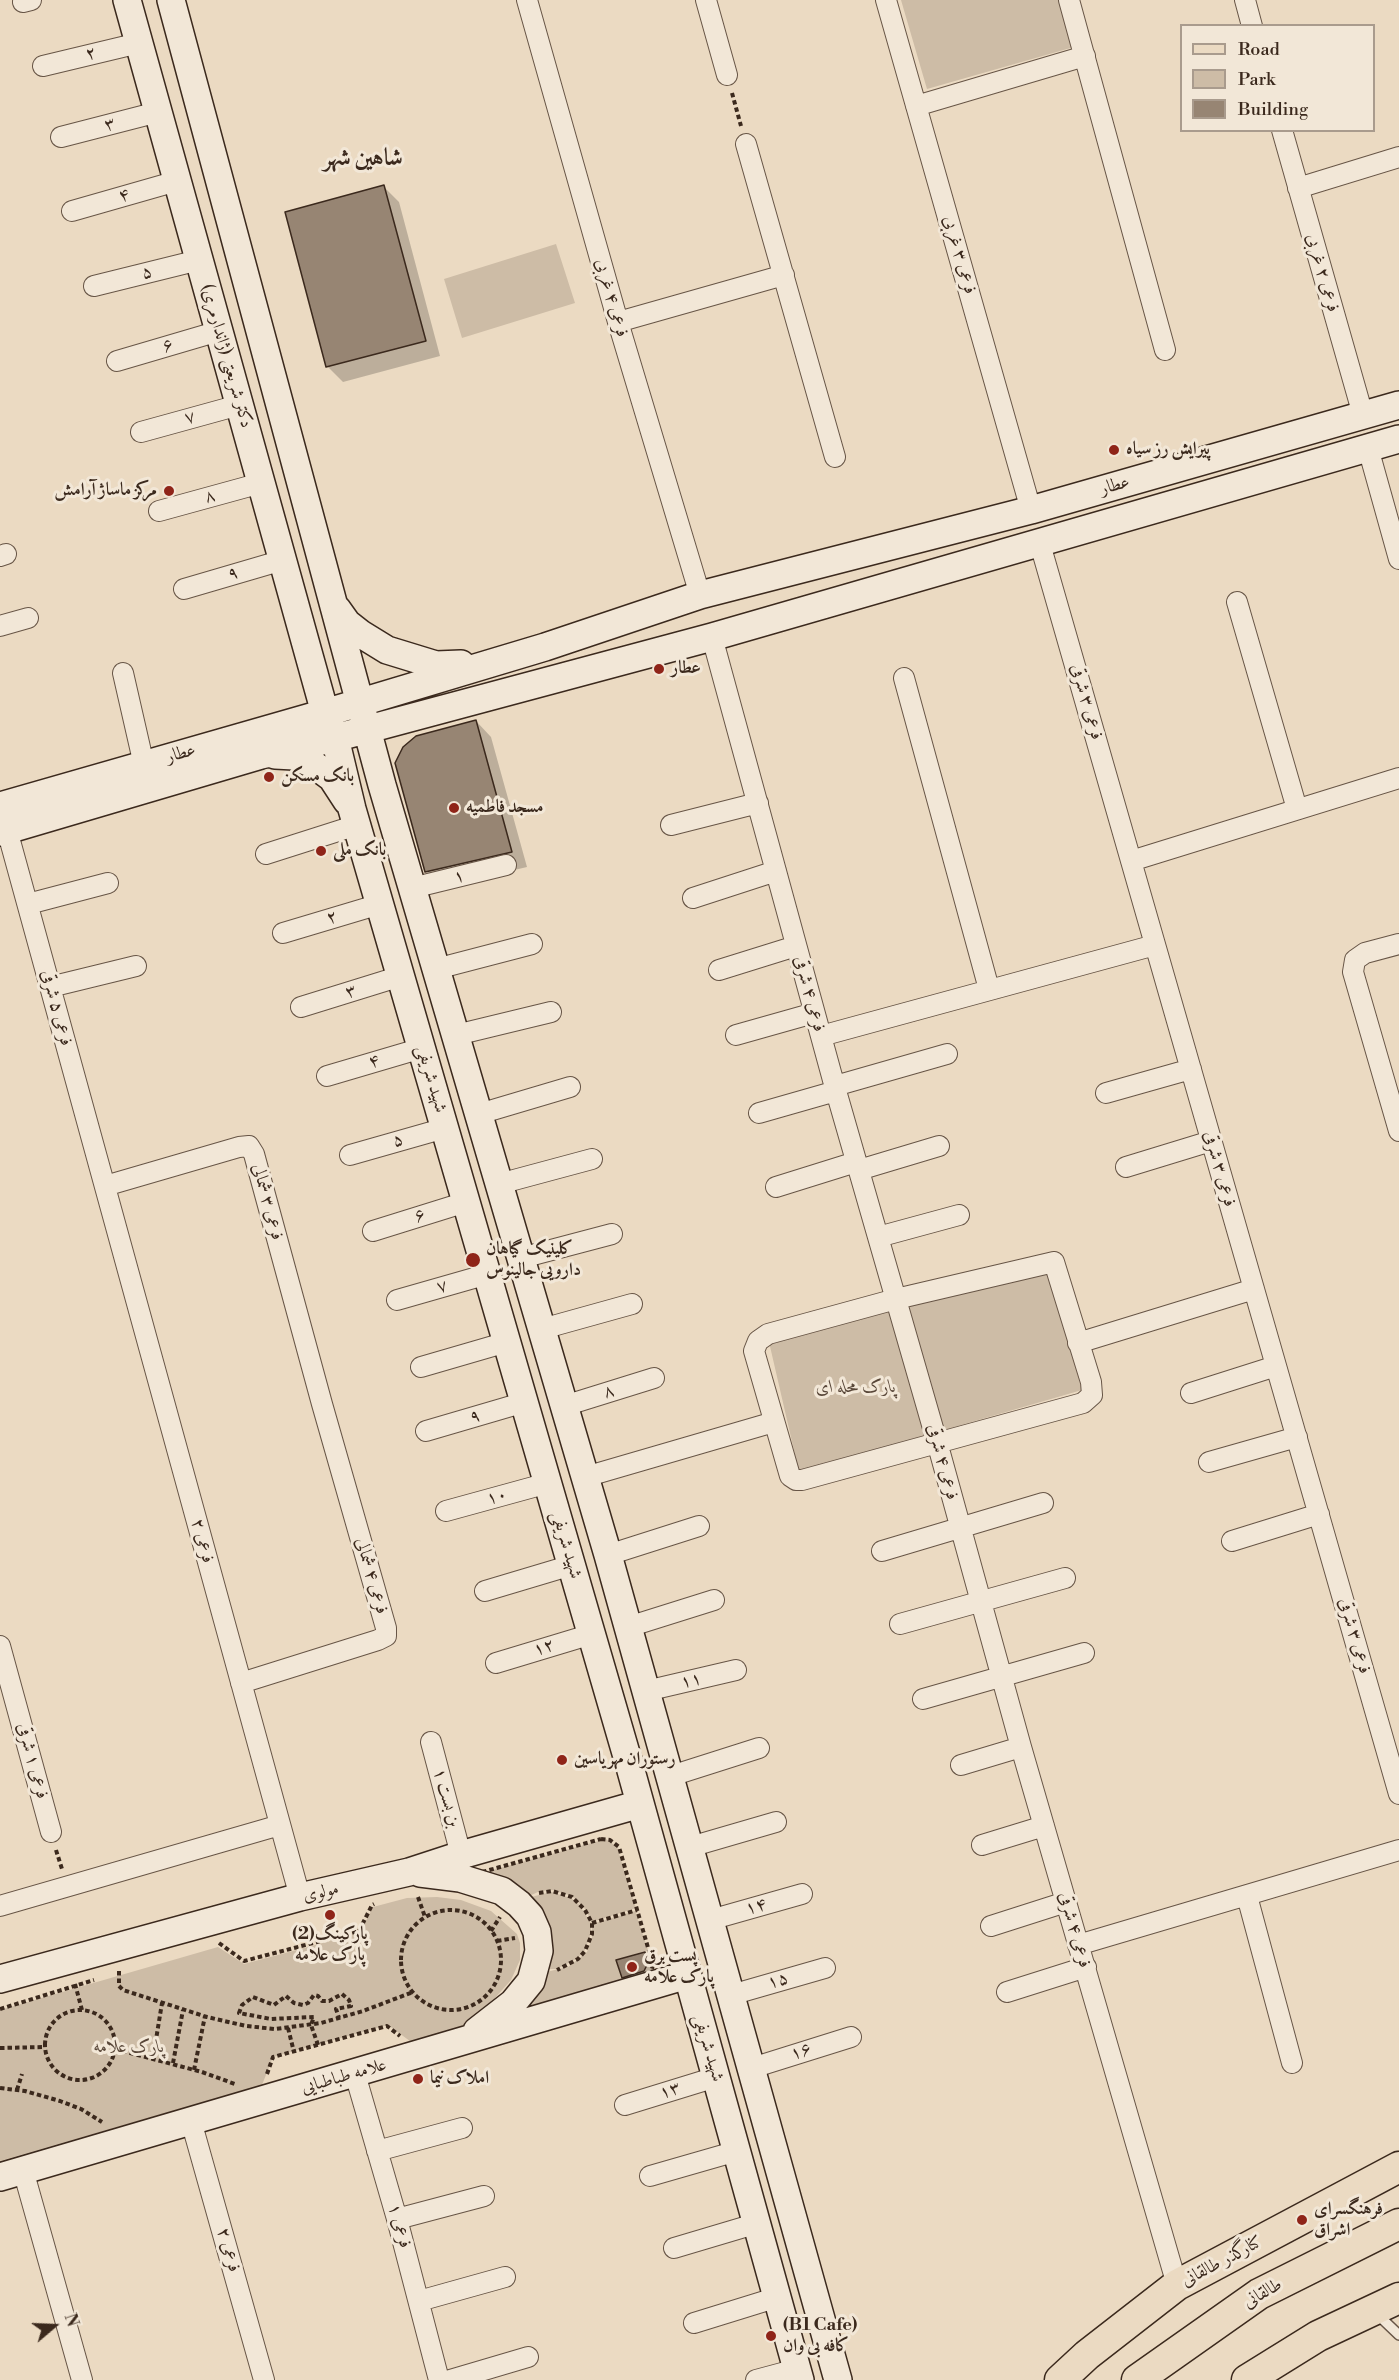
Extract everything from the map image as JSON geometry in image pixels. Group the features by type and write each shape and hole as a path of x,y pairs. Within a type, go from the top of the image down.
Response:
{"main road":[{"name":"دکتر شریعتی (ژاندارمری)","path":"127,0 325,713"},
{"name":"دکتر شریعتی (ژاندارمری)","path":"171,0 312,530 368,728"},
{"name":"عطار","path":"2,823 256,744 325,713 361,701 545,647 700,595 1031,510 1399,405"},
{"name":"عطار","path":"2,823 144,765 256,744 335,738 712,637 1399,439"},
{"path":"280,550 312,530"},
{"path":"864,553 873,591"},
{"path":"332,602 347,623 387,650 436,665 465,663 545,647"},
{"path":"309,654 307,688 297,704 256,744 313,764 332,778 355,817"},
{"name":"شهید شریفی","path":"325,713 335,738 355,817 592,1634 800,2376"},
{"path":"382,785 388,752 405,719"},
{"name":"شهید شریفی","path":"368,728 382,785 671,1776 835,2377"},
{"path":"563,1534 599,1525"},
{"name":"مولوی","path":"0,1979 300,1898 414,1890 461,1855 640,1804"},
{"path":"414,1890 450,1875 502,1891 530,1916 537,1932 539,1952 531,1981 513,2003 492,2021 453,2046"},
{"name":"علامه طباطبایی","path":"11,2174 453,2046 687,1975"},
{"name":"کنارگذر طالقانی","path":"1060,2380 1087,2355 1177,2285 1399,2167"},
{"name":"طالقانی","path":"1137,2380 1259,2294 1399,2224"},
{"path":"1247,2380 1318,2336 1386,2304"}],"street":[{"name":"فرعی ۴ غربی","path":"526,0 618,322 700,595"},
{"path":"706,0 727,75"},
{"name":"فرعی ۳ غربی","path":"886,0 1031,510"},
{"path":"1069,0 1165,350"},
{"path":"1245,0 1251,24"},
{"name":"۲","path":"43,66 139,43"},
{"path":"916,106 1085,56"},
{"name":"۳","path":"62,137 158,112"},
{"name":"فرعی ۲ غربی","path":"1283,132 1363,415"},
{"path":"747,144 835,457"},
{"path":"1298,188 1399,157"},
{"name":"۴","path":"72,211 177,181"},
{"name":"۵","path":"94,286 199,260"},
{"path":"618,322 784,275"},
{"name":"۶","path":"117,361 219,331"},
{"name":"۷","path":"141,432 239,405"},
{"path":"1368,448 1399,559"},
{"name":"۸","path":"159,511 261,483"},
{"name":"فرعی ۳ شرقی","path":"1040,544 1399,1794"},
{"name":"۹","path":"184,589 280,550"},
{"path":"1237,602 1297,809"},
{"path":"0,626 28,618"},
{"name":"فرعی ۴ شرقی","path":"712,637 820,1036 937,1442 1021,1747 1177,2285"},
{"path":"123,674 144,765"},
{"path":"904,678 988,989"},
{"path":"1131,861 1399,778"},
{"path":"671,825 758,803"},
{"path":"266,854 355,817"},
{"name":"فرعی ۵ شرقی","path":"2,823 28,904 105,1186"},
{"name":"۱","path":"412,888 506,865"},
{"path":"693,898 776,871"},
{"path":"28,904 108,884"},
{"name":"۲","path":"284,933 380,904"},
{"path":"436,969 532,944"},
{"path":"1399,944 1365,953 1355,960 1353,972 1399,1131"},
{"path":"820,1036 1155,945"},
{"path":"719,970 796,946"},
{"path":"50,987 136,966"},
{"name":"۳","path":"301,1008 401,976"},
{"path":"456,1035 551,1012"},
{"path":"736,1035 814,1013"},
{"name":"۴","path":"327,1076 422,1048"},
{"path":"759,1113 947,1054"},
{"path":"1106,1093 1191,1069"},
{"path":"479,1114 570,1087"},
{"name":"۵","path":"350,1155 445,1128"},
{"path":"1126,1167 1211,1141"},
{"name":"فرعی ۳ شمالی","path":"105,1186 249,1146 255,1154 322,1404"},
{"path":"776,1187 939,1146"},
{"path":"499,1184 592,1158"},
{"name":"فرعی ۲","path":"105,1186 300,1898"},
{"name":"۶","path":"373,1231 466,1202"},
{"path":"878,1237 959,1215"},
{"path":"521,1258 612,1234"},
{"path":"1054,1262 1078,1343 1091,1382 1092,1395 1083,1402 796,1480 790,1476 754,1351 758,1341 768,1334 896,1299 1054,1262"},
{"name":"۷","path":"397,1300 488,1274"},
{"path":"1078,1343 1254,1289"},
{"path":"542,1329 632,1304"},
{"path":"421,1367 507,1342"},
{"path":"1191,1393 1276,1366"},
{"name":"۸","path":"564,1406 654,1378"},
{"name":"۹","path":"426,1431 525,1402"},
{"name":"فرعی ۴ شمالی","path":"241,1683 386,1636 386,1628 322,1404"},
{"path":"585,1477 774,1422"},
{"path":"1209,1462 1297,1437"},
{"name":"۱۰","path":"446,1511 548,1483"},
{"path":"882,1551 1043,1503"},
{"path":"1232,1541 1319,1514"},
{"path":"608,1555 699,1526"},
{"path":"485,1591 572,1565"},
{"path":"900,1624 1065,1578"},
{"path":"628,1627 714,1600"},
{"name":"۱۲","path":"496,1663 592,1634"},
{"name":"فرعی ۱ شرقی","path":"1,1652 51,1832"},
{"path":"923,1699 1084,1653"},
{"name":"۱۱","path":"646,1691 736,1670"},
{"name":"بن بست ۱","path":"431,1742 461,1855"},
{"path":"961,1765 1021,1747"},
{"path":"671,1776 759,1748"},
{"path":"690,1847 776,1822"},
{"path":"0,1906 280,1825"},
{"path":"982,1845 1044,1826"},
{"path":"1078,1945 1399,1850"},
{"name":"۱۴","path":"710,1920 802,1894"},
{"path":"1247,1896 1292,2063"},
{"path":"992,1926 1066,1902"},
{"name":"۱۵","path":"731,1995 825,1968"},
{"path":"1007,1992 1086,1968"},
{"name":"۱۶","path":"752,2068 851,2037"},
{"name":"فرعی ۱","path":"355,2074 397,2219 439,2380"},
{"name":"۱۳","path":"625,2105 716,2077"},
{"name":"فرعی ۲","path":"192,2121 264,2380"},
{"path":"377,2151 462,2128"},
{"path":"650,2176 737,2151"},
{"path":"11,2174 81,2380"},
{"path":"397,2219 484,2196"},
{"path":"674,2248 758,2223"},
{"path":"419,2301 505,2277"},
{"path":"694,2323 778,2297"},
{"path":"450,2380 528,2357"},
{"path":"756,2380 800,2376"}],"lane":[{"path":"1386,2304 1399,2335"}],"path":[{"path":"727,75 747,144"},
{"path":"51,1832 67,1887"},
{"path":"606,1839 615,1842 653,1965 650,1976 518,2016 537,1991 544,1970 546,1947 539,1919 525,1900 503,1884 475,1874 606,1839"},
{"path":"414,1890 425,1917"},
{"path":"525,1900 541,1892 561,1893 579,1903 592,1923 589,1942 579,1959 557,1970 544,1970"},
{"path":"218,1943 244,1961 359,1931 372,1905 383,1902"},
{"path":"451,1904 451,1910"},
{"path":"451,1910 473,1916 491,1931 497,1941 501,1962 498,1978 490,1992 477,2003 462,2009 446,2011 430,2006 406,1984 401,1968 401,1951 407,1935 425,1917 451,1910"},
{"path":"491,1931 504,1916 497,1910"},
{"path":"592,1923 637,1910"},
{"path":"497,1941 519,1938"},
{"path":"108,1975 119,1971 119,1986 123,1990 183,2010 246,2026 288,2028 311,2025 339,2018 413,1992"},
{"path":"0,2009 97,1978"},
{"path":"75,1986 82,2010"},
{"path":"318,2045 311,2025 314,2017 291,2020 271,2019 239,2013 244,2002 253,1997 274,2005 286,1996 294,2003 303,2005 308,2003 314,1995 322,2001 329,2001 342,1994 349,2000 351,2006 336,2009 339,2018"},
{"path":"153,2058 162,2003"},
{"path":"82,2010 96,2013 106,2021 112,2031 115,2049 109,2066 100,2075 89,2080 77,2081 65,2078 56,2072 48,2062 45,2047 47,2030 54,2020 63,2014 82,2010"},
{"path":"173,2063 183,2010"},
{"path":"194,2070 205,2016"},
{"path":"266,2076 273,2057 387,2026 405,2039"},
{"path":"288,2028 294,2052"},
{"path":"0,2048 45,2047"},
{"path":"115,2049 173,2063 231,2081 240,2087"},
{"path":"17,2090 22,2074"},
{"path":"0,2088 60,2101 81,2109 105,2124 109,2123"}],"green space":[{"path":"901,0 1061,0 1074,47 927,89"},
{"path":"556,244 575,303 462,338 444,279"},
{"name":"پارک محله ای","path":"1048,1271 1082,1390 799,1472 769,1342"},
{"path":"606,1839 617,1847 636,1908 592,1922 585,1909 572,1896 552,1890 540,1891 525,1898 478,1874"},
{"path":"551,1892 571,1898 578,1903 591,1923 591,1933 585,1950 578,1958 557,1969 545,1969 527,1900"},
{"name":"پارک علامه","path":"437,1897 461,1900 491,1911 517,1934 520,1943 520,1960 511,1980 487,2007 455,2031 414,2044 388,2025 273,2057 262,2085 0,2161 0,2010 218,1947 244,1964 360,1933 373,1907 407,1898"},
{"path":"635,1911 648,1950 616,1960 623,1986 524,2012 538,1993 546,1972 568,1967 587,1952 592,1938 592,1924"}],"building":[{"path":"384,185 426,341 326,367 285,212"},
{"name":"مسجد فاطمیه","path":"476,720 512,852 425,872 395,763 403,747 416,736"},
{"name":"پست برق پارک علامه","path":"645,1952 648,1963 644,1971 622,1978 616,1960"}],"place":[{"name":"پیرایش رز سیاه","path":"1114,450"},
{"name":"مرکز ماساژ آرامش","path":"169,491"},
{"name":"عطار","path":"659,669"},
{"name":"بانک مسکن","path":"269,777"},
{"name":"مسجد فاطمیه","path":"454,808"},
{"name":"بانک ملی","path":"321,851"},
{"name":"کلینیک گیاهان دارویی جالینوس","path":"473,1260"},
{"name":"رستوران مهریاسین","path":"562,1760"},
{"name":"پارکینگ(2) پارک علامه","path":"330,1915"},
{"name":"پست برق پارک علامه","path":"632,1967"},
{"name":"املاک نیما","path":"418,2079"},
{"name":"فرهنگسرای اشراق","path":"1302,2220"},
{"name":"(B1 Cafe) کافه بی وان","path":"771,2336"}],"district":[{"name":"شاهین شهر","path":"363,159"}]}
